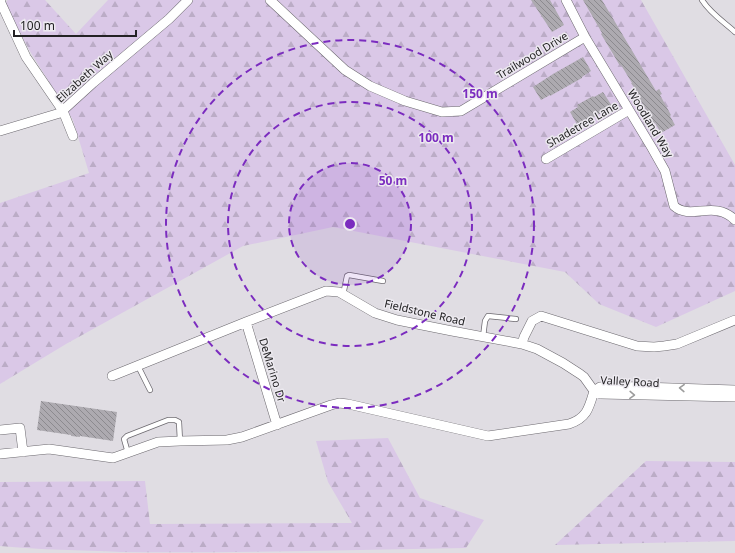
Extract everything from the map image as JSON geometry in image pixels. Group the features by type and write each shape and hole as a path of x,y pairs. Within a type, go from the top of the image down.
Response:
{"street":[{"path":"1,0 26,57 63,110 73,136"},
{"name":"Elizabeth Way","path":"0,131 60,113 188,0"},
{"name":"Trailwood Drive","path":"270,0 345,70 370,86 405,101 442,112 461,111 585,37"},
{"name":"Woodland Way","path":"566,0 585,37 665,171 674,206 678,210 689,212 717,210 728,214 735,220"},
{"name":"Shadetree Lane","path":"546,159 629,110"},
{"name":"Fieldstone Road","path":"112,376 326,291 339,292 375,313 397,320 522,344 537,349 564,363 580,374 594,391"},
{"path":"522,344 532,321 541,316 637,346 654,347 677,344 735,320"},
{"name":"DeMarino Dr","path":"246,322 277,425"},
{"name":"Valley Road","path":"735,390 600,386 594,391 601,394 735,397"},
{"path":"0,454 49,449 113,458 158,442 226,440 242,437 331,405 343,403 488,436 574,422 585,414 594,391"},
{"path":"0,430 20,428 23,452"}],"lane":[{"path":"702,0 735,32"},
{"path":"343,295 347,276 349,275 383,281"},
{"path":"482,337 485,321 488,316 516,320"},
{"path":"138,366 150,390"},
{"path":"128,453 124,439 127,436 168,420 175,420 178,422 180,441"}],"green space":[{"path":"8,0 45,0 76,34 108,0 641,0 735,165 735,291 656,327 599,304 565,272 333,227 243,246 66,344 0,384 0,203 89,173 73,120 31,53 4,4"},
{"path":"388,438 420,498 484,520 466,548 121,552 0,546 0,482 145,481 150,524 352,523 328,482 316,441"},
{"path":"646,461 735,462 735,541 555,545"}],"building":[{"path":"531,0 550,0 564,25 552,32"},
{"path":"583,0 602,0 656,91 659,89 662,94 660,95 675,125 661,133 655,123 654,124 636,93 637,92 632,83 601,34 602,33"},
{"path":"583,57 591,71 582,78 541,100 533,87"},
{"path":"603,92 612,106 578,126 570,112 578,107 577,105"},
{"path":"41,401 117,412 113,441 37,430"}]}
